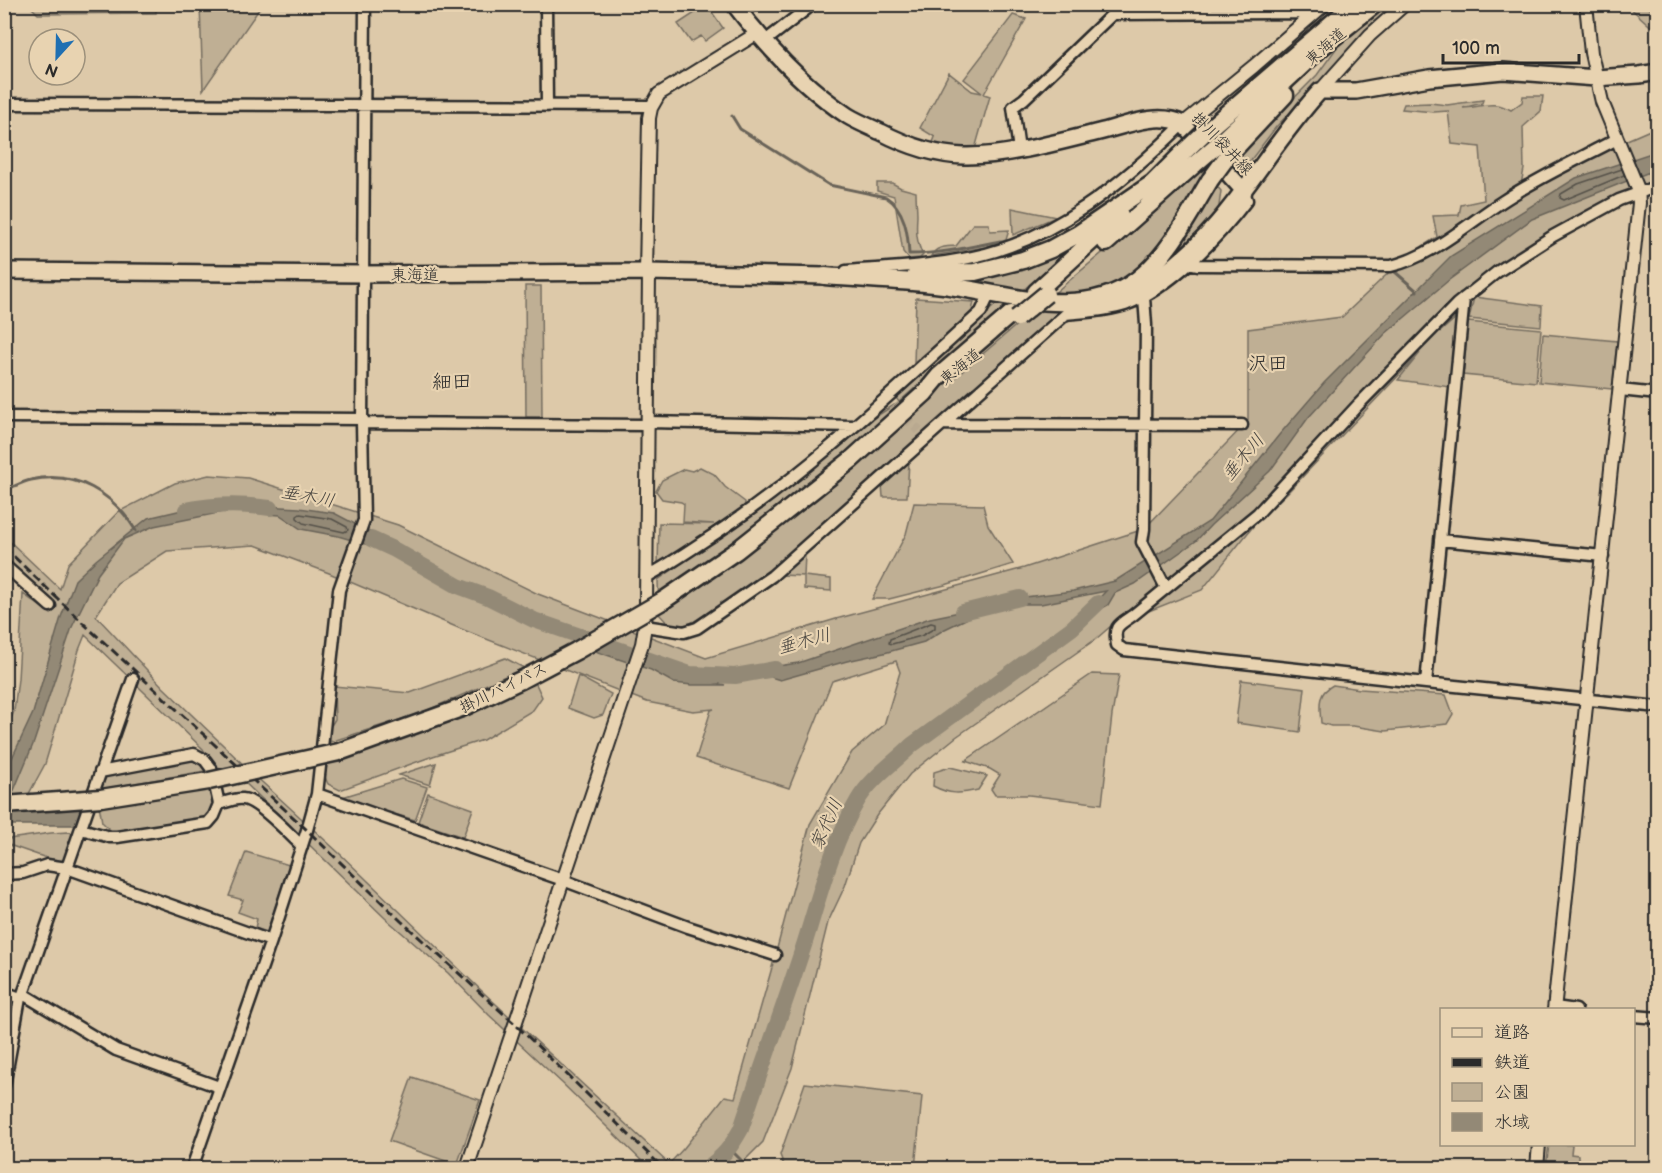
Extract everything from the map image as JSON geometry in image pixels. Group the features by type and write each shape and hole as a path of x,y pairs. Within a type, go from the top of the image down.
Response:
{"highway":[{"name":"東海道","path":"1041,293 1156,181 1190,158 1216,145 1355,12 1375,4"},
{"path":"825,276 935,284 1021,299 1074,303 1096,300 1116,292 1137,280 1153,266 1170,243 1210,180 1216,145 1329,50 1355,12"},
{"name":"東海道","path":"925,393 939,376 1170,188 1190,158"},
{"path":"825,276 975,272 1023,260 1051,249 1078,234 1156,181"},
{"name":"掛川バイパス","path":"4,805 120,796 209,781 339,752 464,707 576,651 664,600 736,551 851,460 925,393"}],"main road":[{"name":"掛川袋井線","path":"734,4 760,38 812,88 843,112 913,147 946,155 1004,153 1141,122 1175,120 1183,124 1244,191 1300,112 1320,91"},
{"path":"1320,91 1356,91 1429,78 1503,71 1596,78 1658,72"},
{"path":"1096,300 1117,299 1131,295 1182,261 1221,220 1244,191"},
{"name":"東海道","path":"4,271 363,274 648,272 825,276"}],"street":[{"path":"192,1168 271,941 302,846 316,794 338,599 364,520 365,4"},
{"path":"546,4 547,106"},
{"path":"467,1168 642,644 645,626 646,577 649,118 652,106 658,94 760,38 813,4"},
{"path":"1019,150 1013,107 1123,4"},
{"path":"798,276 944,262 975,256 1029,238 1082,210 1126,177 1183,124 1325,4"},
{"path":"1320,91 1373,32 1405,4"},
{"path":"1555,1008 1639,203 1638,191 1602,102 1596,78 1586,4"},
{"path":"1114,14 1300,13 1308,18"},
{"path":"4,104 652,106"},
{"path":"1189,263 1198,265 1391,266 1405,263 1425,254 1503,200 1619,142"},
{"path":"1658,186 1638,191 1619,200 1553,236 1497,272 1464,298 1358,405 1258,513 1118,625 1115,636 1117,645 1124,650 1658,707"},
{"path":"645,626 684,633 697,628 772,576 923,434 943,424 1066,314 1110,309 1126,304 1144,297 1168,281 1234,217 1247,200 1244,191"},
{"path":"646,577 717,533 778,490 854,426 890,401 981,312 990,293"},
{"path":"1144,297 1146,325 1142,542 1167,588"},
{"path":"1426,683 1464,298"},
{"path":"1620,390 1658,394"},
{"path":"4,417 854,426"},
{"path":"943,424 1242,425"},
{"path":"1440,540 1603,556"},
{"path":"4,565 50,606"},
{"path":"4,1086 22,996 133,679"},
{"path":"81,828 117,837 208,823 219,804 211,768 205,760 194,754 100,772"},
{"path":"316,794 562,880 688,927 776,955"},
{"path":"219,804 243,799 251,802 266,812 302,846"},
{"path":"4,874 23,873 47,865 67,868 271,941"},
{"path":"4,992 22,996 116,1050 219,1087"},
{"path":"1635,1016 1658,1018"},
{"path":"1537,1168 1539,1146"}],"green space":[{"path":"31,4 156,5 156,13 38,14"},
{"path":"200,5 262,5 203,90"},
{"path":"707,5 723,28 705,41 701,36 691,42 678,24"},
{"path":"1384,5 1398,5 1346,54 1276,127 1250,161 1232,161 1317,75 1343,39"},
{"path":"1627,5 1646,5 1657,15 1657,32"},
{"path":"1013,15 1026,19 984,94 990,96 975,149 932,145 935,137 920,128 949,73 972,91 982,93 964,79"},
{"path":"1523,96 1543,96 1541,111 1523,127 1524,169 1520,190 1574,163 1657,127 1657,188 1585,219 1462,297 1459,313 1440,332 1457,317 1450,387 1398,380 1420,353 1255,524 1202,590 1111,626 1096,639 956,737 910,774 877,815 859,843 845,886 828,922 792,1068 763,1142 737,1168 649,1168 448,973 385,918 237,775 216,772 203,749 85,635 45,764 5,838 5,735 14,711 23,594 51,614 54,604 5,558 5,537 60,589 68,564 118,512 175,483 209,475 248,478 398,525 538,594 706,658 836,619 1024,568 1144,529 1248,421 1248,329 1342,317 1404,258 1437,237 1433,216 1459,215 1461,205 1484,200 1480,147 1452,144 1448,111 1402,109 1404,104 1447,105 1483,100 1482,103 1463,108 1499,105 1511,110 1522,102","holes":["255,545 329,573 461,629 647,702 693,711 714,709 711,710 696,758 789,788 832,681 896,661 900,672 884,725 852,752 810,824 735,1098 725,1096 669,1164 484,993 251,772 163,687 96,616 117,583 167,551"]},
{"path":"1277,101 1134,277 1095,295 1051,296 1196,174"},
{"path":"877,183 892,183 916,192 917,236 923,255 920,258 909,259 903,252 894,196 877,191"},
{"path":"1216,185 1221,191 1218,213 1182,255 1163,266"},
{"path":"1012,208 1056,217 1013,235"},
{"path":"973,224 989,224 990,231 1009,230 1006,240 986,247 931,256 938,249 956,246"},
{"path":"1070,249 1021,292 915,279 1022,271"},
{"path":"525,286 541,286 542,417 526,417"},
{"path":"1474,297 1542,306 1541,326 1469,319"},
{"path":"916,298 974,302 972,311 956,328 914,363"},
{"path":"1001,300 1007,304 1005,308 899,402 894,395"},
{"path":"1040,305 1065,307 1064,311 865,489 756,583 685,627 670,626 659,614 658,580 788,489 838,448 855,430 894,405 928,396 950,382"},
{"path":"1468,322 1541,329 1536,382 1463,375"},
{"path":"1543,334 1617,341 1612,389 1539,382"},
{"path":"909,461 907,497 883,497 882,484"},
{"path":"700,467 714,474 725,487 745,502 744,509 658,565 659,523 714,524 683,522 684,504 662,499 656,491 662,480 684,469 692,471"},
{"path":"914,503 983,505 988,525 1013,564 889,599 872,599 906,534"},
{"path":"805,554 804,576 781,575"},
{"path":"804,576 831,579 831,591 804,589"},
{"path":"505,658 524,668 421,713 330,742 329,729 335,719 334,686 410,693"},
{"path":"1092,674 1119,675 1102,804 1029,795 995,795 991,789 1000,775 990,769 965,761"},
{"path":"578,676 611,694 603,715 594,718 568,708"},
{"path":"1241,680 1305,688 1300,732 1236,723"},
{"path":"536,684 542,697 533,710 483,740 340,790 328,784 325,777 327,764"},
{"path":"1333,685 1446,695 1453,714 1447,724 1385,731 1353,726 1331,726 1321,723 1320,706 1324,692"},
{"path":"190,759 200,762 205,771 101,789 108,774"},
{"path":"436,763 430,785 399,775"},
{"path":"950,767 987,776 978,790 960,793 933,786 934,772"},
{"path":"401,779 427,787 415,820 339,798"},
{"path":"208,787 214,807 207,819 130,831 111,831 102,822 99,804"},
{"path":"428,793 473,809 463,837 418,822"},
{"path":"69,832 75,834 64,864 6,844 9,839"},
{"path":"246,852 289,865 267,932 255,928 257,919 238,912 243,900 229,896"},
{"path":"412,1077 480,1100 457,1165 389,1141"},
{"path":"805,1083 922,1096 915,1168 785,1168 780,1155"},
{"path":"1549,1146 1572,1146 1571,1154 1578,1155 1578,1165 1601,1168 1546,1168"}],"water":[{"path":"1657,151 1657,169 1532,219 1449,280 1385,334 1308,418 1270,471 1196,541 1135,584 1115,593 1108,605 1075,623 1106,591 1041,604 997,604 1017,598 1073,591 1115,581 1210,521 1324,383 1451,256 1576,178"},
{"path":"248,505 299,508 334,513 376,535 396,553 338,536 301,529 280,515 228,511 154,526 124,539 98,574 72,627 34,742 5,812 5,773 33,713 61,617 75,580 148,518 199,506"},
{"path":"984,607 924,642 780,680 755,672 798,663 930,618"},
{"path":"574,637 685,675 725,685 674,683 651,670 598,652"},
{"path":"89,805 82,825 5,825 5,812"}],"waterway":[{"path":"732,116 740,129 829,185 886,197 897,208 904,222 909,254 966,248 1000,241"},
{"path":"1177,280 1191,270 1206,270"},
{"path":"1390,271 1394,271 1417,291"},
{"path":"1066,319 1104,316 1130,308"},
{"path":"4,490 28,481 47,478 63,478 78,482 105,496 127,517 136,531"},
{"name":"垂木川","path":"186,510 228,505 270,508"},
{"name":"垂木川","path":"371,539 458,586 488,597 534,620 690,674 735,676 775,669"},
{"name":"垂木川","path":"963,612 1020,598"},
{"name":"家代川","path":"707,1168 727,1151 741,1129 834,852 863,792 912,745 1072,628 1098,603"},
{"path":"729,1148 743,1162"}],"tunnel":[{"path":"894,405 919,431"}],"railway":[{"path":"4,547 401,921 516,1025 663,1168"}],"district":[{"name":"沢田","path":"1268,363"},
{"name":"細田","path":"452,381"}]}
